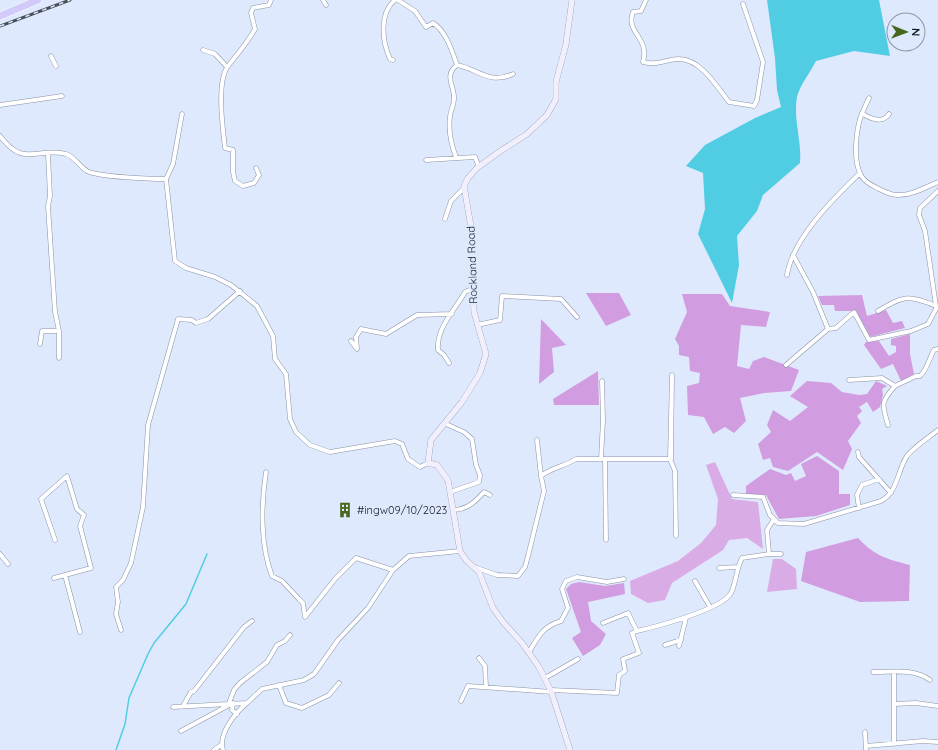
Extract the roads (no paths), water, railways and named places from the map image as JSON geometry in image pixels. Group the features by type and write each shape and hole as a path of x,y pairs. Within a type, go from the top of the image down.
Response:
{"highway":[{"path":"0,16 38,0"}],"street":[{"path":"256,168 259,175 254,183 243,186 235,181 233,172 233,150 225,148 220,108 224,76 227,67 246,46 255,29 251,13 253,8 269,5 271,3 270,0"},
{"path":"323,0 326,5"},
{"path":"393,60 390,59 387,53 384,25 385,12 395,0"},
{"path":"398,0 415,11 426,27 433,23 442,31 447,37 457,65 488,77 505,78 513,74"},
{"path":"445,219 451,201 464,188 468,178 479,167 499,152 527,134 547,115 556,99 556,82 566,44 572,0"},
{"path":"646,0 641,11 633,12 631,17 631,25 643,42 643,62 657,64 681,59 691,63 706,74 729,102 754,106 758,95 764,62 743,4"},
{"path":"203,50 215,54 227,67"},
{"path":"51,56 56,66"},
{"path":"456,157 451,145 450,134 450,116 454,94 449,80 451,70 457,65"},
{"path":"0,105 62,96"},
{"path":"869,98 858,124 855,141 860,174 872,185 886,193 897,195 908,194 938,182"},
{"path":"862,113 868,117 880,120 886,118 888,114"},
{"path":"182,114 173,164 166,179 175,262 186,268 215,277 240,291 258,306 273,336 275,359 286,374 290,419 296,432 310,446 330,452 395,441 402,444 408,459 420,467 428,463 437,465 443,470 448,480 460,551 466,560 477,568 497,575 518,576 522,572 528,556 544,491 537,440"},
{"path":"0,136 8,148 22,155 65,154 71,156 88,172 134,178 166,179"},
{"path":"48,154 50,196 48,206 60,358"},
{"path":"426,160 456,157 475,158 479,167"},
{"path":"787,275 794,255 808,231 839,194 860,174"},
{"name":"Rockland Road","path":"428,463 431,440 446,424 462,402 483,366 486,354 474,312 472,289 472,227 464,188"},
{"path":"786,365 828,328 836,328 854,312 869,340 911,331 928,324 937,307 925,231 919,215 920,208 938,191"},
{"path":"794,255 828,328"},
{"path":"449,363 444,355 438,350 437,343 440,329 452,314 465,292 472,289"},
{"path":"121,630 116,614 118,602 116,587 123,580 133,556 143,507 148,426 178,319 192,320 196,323 208,319 240,291"},
{"path":"477,325 500,320 502,296 561,299 577,317"},
{"path":"878,311 891,303 910,297 937,307"},
{"path":"351,341 357,349 356,337 362,329 386,334 417,315 452,314"},
{"path":"40,344 42,331 59,331"},
{"path":"888,425 883,409 884,399 895,386 916,376 920,376 925,371 934,350 938,349"},
{"path":"670,459 672,375 672,390 670,459 675,471 676,536"},
{"path":"849,380 882,378 895,386"},
{"path":"602,381 606,540"},
{"path":"446,424 464,432 472,439 476,465 480,476 479,482 450,492"},
{"path":"733,495 763,497 770,516 782,524 804,524 859,508 881,501 891,493 906,457 938,430"},
{"path":"858,452 859,457 891,493"},
{"path":"541,476 547,471 564,466 576,459 670,459"},
{"path":"266,472 263,491 264,524 269,568 272,576 282,581 303,603 306,617 335,579 356,558 393,570"},
{"path":"54,578 91,568 80,526 84,515 77,509 67,476 41,499 55,540"},
{"path":"859,508 857,495 862,485 879,479"},
{"path":"454,510 462,509 473,503 484,492 490,495"},
{"path":"770,554 767,530 774,519"},
{"path":"223,750 221,738 236,714 262,689 304,680 314,674 338,640 368,608 393,570 409,556 460,551"},
{"path":"0,554 8,564"},
{"path":"461,701 468,686 617,693 619,675 625,671 623,659 639,653 632,633 686,618 726,599 731,593 742,558 781,554"},
{"path":"720,568 738,567"},
{"path":"477,568 494,608 503,622 529,652 545,678 551,691 570,750"},
{"path":"65,574 80,632"},
{"path":"529,652 541,632 549,624 561,621 568,608 562,589 566,581 577,577 608,582 624,579"},
{"path":"694,581 710,607"},
{"path":"603,623 628,613 637,631"},
{"path":"679,646 686,618"},
{"path":"183,706 192,692 244,627 252,621"},
{"path":"236,714 232,710 231,703 234,690 240,683 267,662 277,645 285,641 290,635"},
{"path":"665,645 681,640"},
{"path":"479,658 485,666 486,688"},
{"path":"545,678 578,659"},
{"path":"873,672 916,673 930,680"},
{"path":"894,672 894,744"},
{"path":"279,685 286,704 302,708 329,694 339,683"},
{"path":"182,731 231,703"},
{"path":"173,707 247,703"},
{"path":"894,704 916,703 938,706"},
{"path":"865,732 866,748 923,741 938,742"},
{"path":"214,750 221,744"}],"water":[{"path":"767,0 879,0 886,36 886,52 889,52 890,56 854,51 816,61 797,97 796,114 800,146 800,163 763,195 757,211 737,236 739,265 732,303 698,234 705,209 703,173 686,166 705,145 755,118 781,107 777,90 775,58"}],"waterway":[{"path":"116,750 125,724 129,698 148,654 154,643 186,604 207,554"}],"railway":[{"path":"0,26 70,0"}],"place":[{"name":"#ingw09/10/2023","path":"345,510"}]}
